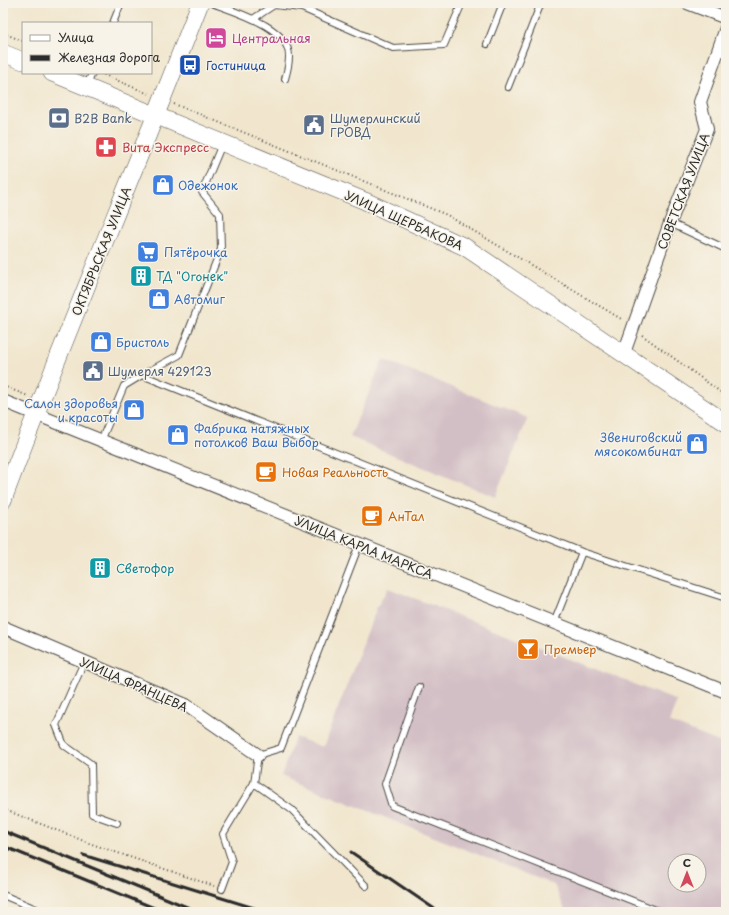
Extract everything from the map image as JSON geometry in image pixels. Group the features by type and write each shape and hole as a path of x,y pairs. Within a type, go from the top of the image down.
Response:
{"main road":[{"name":"ОКТЯБРЬСКАЯ УЛИЦА","path":"3,500 35,414 157,115 200,3"},
{"path":"3,53 22,61"},
{"name":"УЛИЦА ЩЕРБАКОВА","path":"57,74 89,80 157,115 365,201 466,247 624,352 726,423"}],"street":[{"path":"687,3 726,18"},
{"name":"СОВЕТСКАЯ УЛИЦА","path":"624,352 670,223 707,129 700,102 726,28"},
{"name":"УЛИЦА КАРЛА МАРКСА","path":"3,401 726,692"},
{"name":"УЛИЦА ФРАНЦЕВА","path":"3,627 186,705 258,756"}],"lane":[{"path":"113,22 121,3"},
{"path":"212,3 253,20 281,36 290,56 285,79"},
{"path":"302,8 314,3"},
{"path":"253,20 274,5 302,8 393,48 444,45 462,3"},
{"path":"487,44 503,3"},
{"path":"508,87 541,3"},
{"path":"101,440 124,386 179,355 221,249 220,214 202,192 222,142"},
{"path":"670,223 726,249"},
{"path":"142,375 582,552 726,598"},
{"path":"222,889 232,862 223,834 254,783 258,756 281,748 359,545"},
{"path":"554,623 582,552"},
{"path":"84,662 56,725 64,745 90,764 92,814 116,822"},
{"path":"419,687 385,784 392,806 661,912"},
{"path":"254,783 292,810 366,886"},
{"path":"3,895 43,912"}],"path":[{"path":"3,33 22,41"},
{"path":"102,74 150,94"},
{"path":"3,809 89,844 222,889"}],"shaded area":[{"path":"383,359 528,418 495,497 350,437"},
{"path":"388,588 677,701 669,722 726,745 726,912 566,912 554,885 281,776 295,737 323,747 377,607"}],"railway":[{"path":"3,831 199,912"},
{"path":"3,846 164,912"},
{"path":"351,852 439,912"},
{"path":"83,855 267,912"}],"place":[{"name":"Центральная","path":"216,38"},
{"name":"Гостиница","path":"190,65"},
{"name":"B2B Bank","path":"59,118"},
{"name":"Шумерлинский ГРОВД","path":"314,125"},
{"name":"Вита Экспресс","path":"106,147"},
{"name":"Одежонок","path":"163,185"},
{"name":"Пятёрочка","path":"148,252"},
{"name":"ТД \"Огонек\"","path":"141,276"},
{"name":"Автомиг","path":"159,299"},
{"name":"Бристоль","path":"101,342"},
{"name":"Шумерля 429123","path":"93,371"},
{"name":"Салон здоровья и красоты","path":"134,410"},
{"name":"Фабрика натяжных потолков Ваш Выбор","path":"178,435"},
{"name":"Звениговский мясокомбинат","path":"697,444"},
{"name":"Новая Реальность","path":"266,472"},
{"name":"АнТал","path":"372,516"},
{"name":"Светофор","path":"100,568"},
{"name":"Премьер","path":"528,649"}]}
